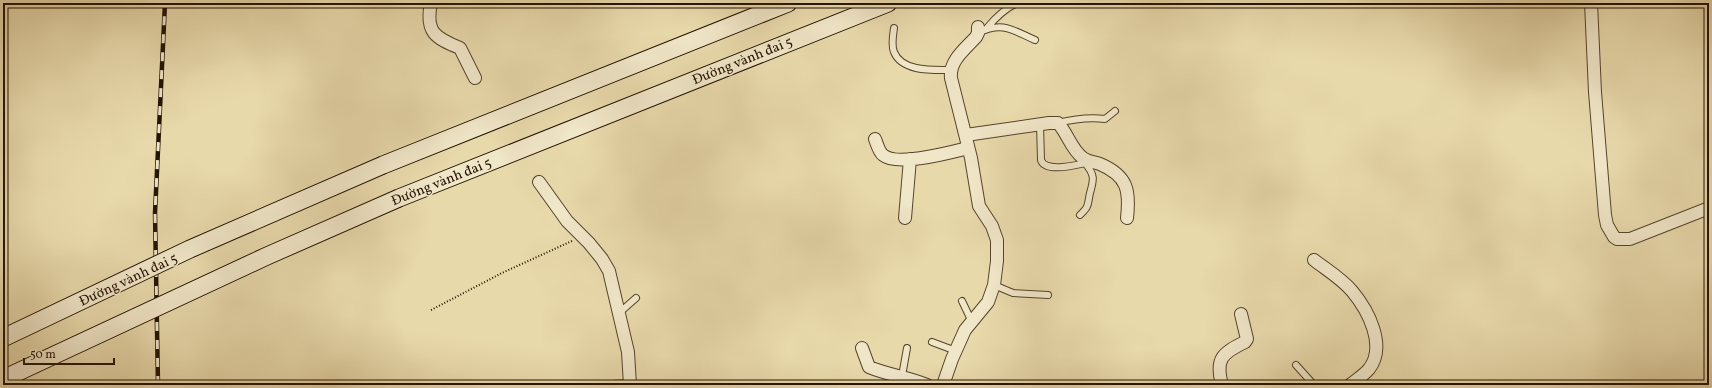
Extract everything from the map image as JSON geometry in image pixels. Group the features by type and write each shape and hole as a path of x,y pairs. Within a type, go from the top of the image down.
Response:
{"main road":[{"name":"Đường vành đai 5","path":"3,338 190,250 383,165 788,3"},
{"name":"Đường vành đai 5","path":"3,379 267,256 399,198 888,3"}],"street":[{"path":"431,3 429,14 432,31 444,42 460,48 475,78"},
{"path":"1591,3 1602,190 1607,225 1610,233 1617,239 1630,239 1709,208"},
{"path":"943,385 965,330 988,302 994,285 997,261 997,240 992,226 979,206 966,135 950,70 952,63 981,29"},
{"path":"966,135 1040,124 1058,123 1071,145 1088,163 1111,168 1121,177 1126,184 1129,198 1127,218"},
{"path":"875,139 882,155 888,159 924,158 968,148"},
{"path":"905,218 910,159"},
{"path":"539,182 567,221 602,259 610,272 628,352 630,384"},
{"path":"1314,260 1336,276 1351,290 1362,303 1374,330 1376,350 1374,360 1369,370 1350,385"},
{"path":"1222,385 1219,368 1220,360 1224,354 1245,342 1246,339 1241,314"},
{"path":"862,348 870,367 878,371 902,376 927,385"}],"lane":[{"path":"981,29 1008,7 1017,3"},
{"path":"981,29 992,26 1004,27 1035,40"},
{"path":"894,28 892,44 894,53 901,62 912,67 950,70"},
{"path":"1058,123 1075,119 1105,119 1115,111"},
{"path":"1040,124 1042,164 1045,166 1066,167 1088,163 1094,183 1088,206 1080,215"},
{"path":"994,285 1013,293 1048,295"},
{"path":"619,313 636,298"},
{"path":"962,301 972,322"},
{"path":"932,342 956,351"},
{"path":"902,376 907,348"},
{"path":"1296,365 1314,385"},
{"path":"595,385 630,384"}],"path":[{"path":"431,310 502,273 546,254 582,236"}],"railway":[{"path":"158,385 155,213 165,3"}]}
